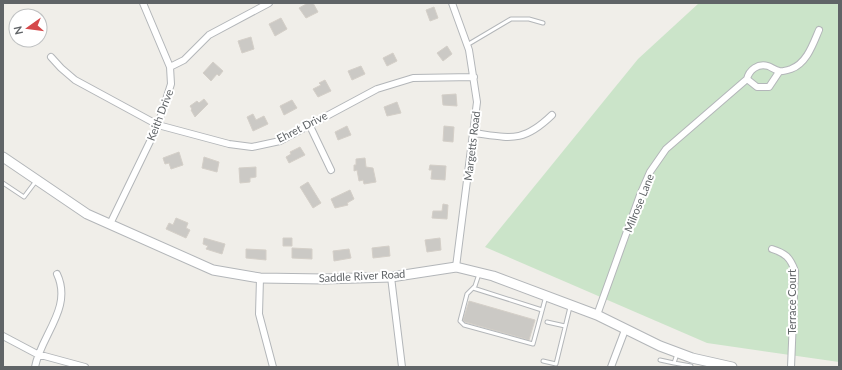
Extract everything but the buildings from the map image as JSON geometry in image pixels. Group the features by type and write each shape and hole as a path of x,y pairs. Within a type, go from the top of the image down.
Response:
{"main road":[{"name":"Saddle River Road","path":"3,157 87,214 212,270 260,278 324,279 391,277 456,267 494,276 598,315 625,330 660,346 717,365 732,367"}],"street":[{"name":"Keith Drive","path":"110,224 158,125 171,84 170,67 143,3"},
{"path":"170,67 184,60 209,35 269,3"},
{"name":"Margetts Road","path":"452,3 467,45 474,77 477,102 456,267"},
{"path":"747,79 757,87 769,87 779,72 792,68 801,62 809,52 819,30"},
{"name":"Ehret Drive","path":"51,57 75,80 158,125 229,144 252,147 280,141 309,124 377,89 413,78 474,77"},
{"name":"Milrose Lane","path":"598,315 635,209 650,172 666,149 731,91 747,79 748,74 756,67 767,65 779,72"},
{"path":"474,132 515,138 541,126 552,115"},
{"path":"309,124 331,170"},
{"name":"Terrace Court","path":"772,249 785,253 792,262 794,271 791,367"},
{"path":"35,367 38,354 57,316 62,299 62,284 57,274"},
{"path":"391,277 402,367"},
{"path":"260,278 260,314 262,331 270,350 273,367"},
{"path":"611,367 625,330"},
{"path":"3,336 38,354 85,367"}],"lane":[{"path":"467,45 511,19 530,19 543,22"},
{"path":"3,183 24,197 37,180"},
{"path":"479,272 474,288 467,294 460,320 464,325 533,344 546,296"},
{"path":"474,288 542,310"},
{"path":"543,361 556,364 571,305"},
{"path":"547,322 565,326"},
{"path":"674,363 677,352"},
{"path":"660,360 691,366"}],"green space":[{"path":"699,3 839,3 839,362 707,343 485,247 638,59"}]}
